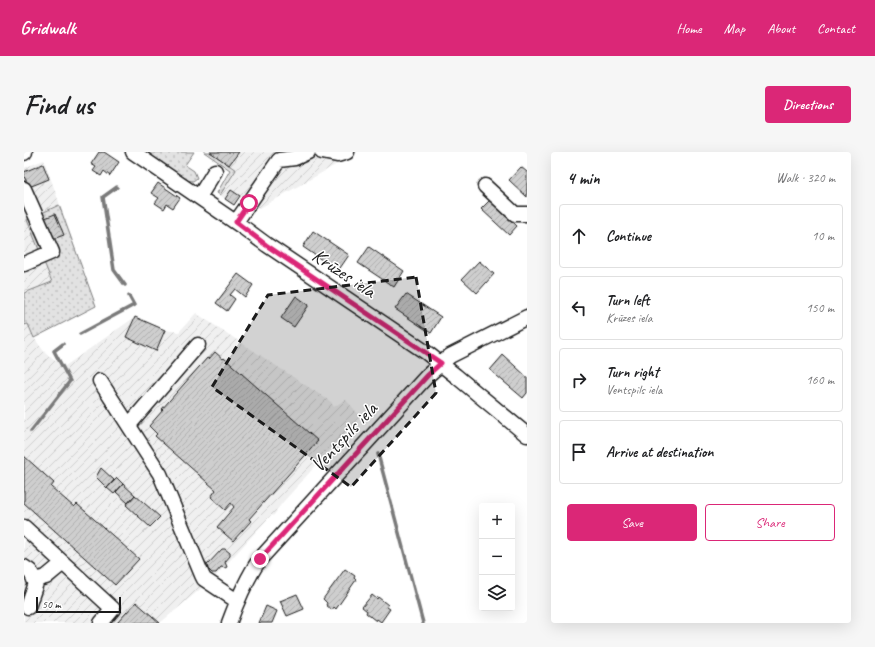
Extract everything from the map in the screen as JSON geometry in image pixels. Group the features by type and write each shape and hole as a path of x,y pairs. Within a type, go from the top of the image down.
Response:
{"street":[{"name":"Krūzes iela","path":"133,152 236,222 266,245 441,363 527,435"},
{"path":"236,222 276,156 295,158 308,152"},
{"path":"322,152 337,154 347,152"},
{"path":"199,197 215,171"},
{"path":"486,186 515,214 527,214"},
{"path":"24,189 52,252 24,264"},
{"name":"Ventspils iela","path":"229,623 237,601 251,572 260,559 428,375 450,356 527,317"},
{"path":"129,425 198,345"},
{"path":"100,381 160,474 202,576 204,579 237,601"},
{"path":"24,527 113,609 101,623"},
{"path":"34,580 46,577 63,562"},
{"path":"24,567 30,571 36,583 28,607"}],"highlighted area":[{"path":"416,277 436,393 351,487 212,387 268,295"}],"shaded area":[{"path":"145,152 194,152 185,165 194,171 197,178 193,181 185,180"},
{"path":"204,152 210,152 236,170 220,195 217,193 230,170"},
{"path":"210,152 358,152 260,208 255,207 231,190 225,199 220,195 236,170"},
{"path":"44,160 96,306 34,338 46,354 65,366 135,317 165,330 179,332 196,313 331,402 334,407 346,400 360,416 276,510 277,511 273,516 271,515 216,576 160,623 136,602 117,623 24,623 24,168"},
{"path":"59,205 96,306 34,338 28,324 24,325 24,293 52,282 27,220"}],"building":[{"path":"99,152 104,152 119,162 110,176 104,171 101,176 93,171 96,167 91,164"},
{"path":"210,152 239,152 229,165"},
{"path":"43,164 49,179 29,187 24,176 24,172"},
{"path":"521,167 527,172 527,197 509,180"},
{"path":"158,183 180,198 173,208 167,204 164,209 155,203 159,198 151,193"},
{"path":"231,190 240,196 234,205 225,199"},
{"path":"490,200 517,226 509,235 481,209"},
{"path":"55,214 64,235 53,239 45,218"},
{"path":"313,231 349,255 338,271 303,247"},
{"path":"369,247 404,271 394,287 358,263"},
{"path":"479,261 494,274 477,293 462,279"},
{"path":"238,274 253,285 245,297 235,289 230,295 235,299 227,311 216,303"},
{"path":"406,294 441,317 431,333 395,309"},
{"path":"296,296 309,305 294,327 281,318"},
{"path":"135,317 165,330 156,351 126,337"},
{"path":"215,352 223,359 224,358 318,441 249,519 251,521 233,541 217,527 234,507 231,503 225,510 211,497 216,490 155,436 157,434 149,426 207,358 209,359"},
{"path":"503,355 527,377 527,393 523,398 490,370"},
{"path":"24,456 54,483 51,487 74,507 77,504 139,559 115,585 24,503"},
{"path":"101,468 114,480 107,488 96,477"},
{"path":"117,478 123,484 114,494 107,488"},
{"path":"123,484 135,495 128,503 116,492"},
{"path":"135,495 160,517 150,527 126,505"},
{"path":"222,549 225,549 230,553 230,556 225,562 227,567 221,567 216,573 212,573 207,568 207,565"},
{"path":"345,569 355,576 354,578 356,580 336,609 334,607 332,610 326,605 327,603 323,599"},
{"path":"297,594 304,609 287,616 280,601"},
{"path":"372,595 377,599 378,597 388,605 387,607 390,609 381,622 377,619 376,621 366,613 367,611 362,607"},
{"path":"136,602 160,623 117,623"},
{"path":"266,606 277,611 272,623 259,623"}],"waterway":[{"path":"117,187 103,197 114,270 125,285"},
{"path":"80,334 134,305 129,296"},
{"path":"31,431 70,381 54,351 63,344"},
{"path":"378,454 423,623"}],"route":[{"path":"249,203 236,222 266,245 441,363 428,375 260,559"}]}
